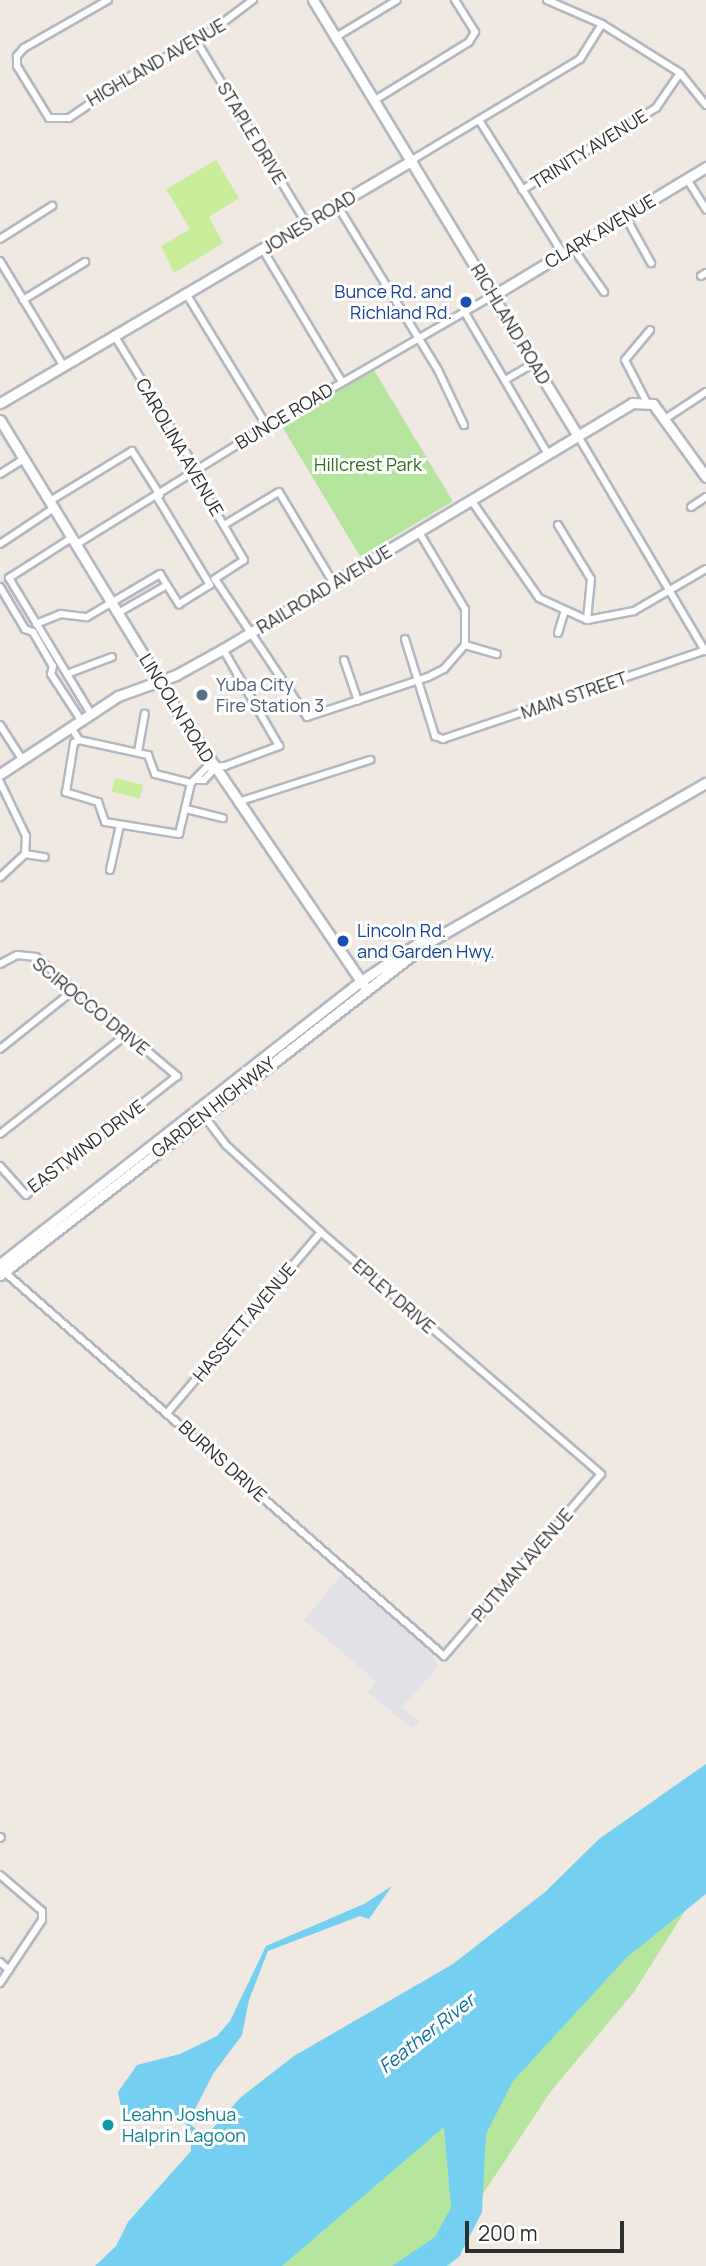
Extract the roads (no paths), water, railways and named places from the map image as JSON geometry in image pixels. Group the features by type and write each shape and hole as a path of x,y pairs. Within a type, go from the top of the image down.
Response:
{"street":[{"name":"HIGHLAND AVENUE","path":"108,0 24,48 17,57 17,66 49,118 57,120 197,42 253,0"},
{"name":"RICHLAND ROAD","path":"313,0 494,295 705,650"},
{"path":"336,37 397,0"},
{"path":"547,0 602,24 680,73 706,105"},
{"path":"374,100 469,42 475,32 458,1"},
{"name":"JONES ROAD","path":"0,403 263,250 580,59 602,24"},
{"name":"STAPLE DRIVE","path":"197,42 307,223"},
{"name":"TRINITY AVENUE","path":"523,190 656,108 680,73"},
{"path":"479,120 563,254"},
{"name":"CLARK AVENUE","path":"494,295 706,167"},
{"path":"687,179 706,210"},
{"path":"337,205 418,337 464,425"},
{"path":"0,239 52,206"},
{"path":"625,216 651,263"},
{"path":"573,248 604,292"},
{"path":"263,250 342,382"},
{"path":"0,261 63,365"},
{"path":"23,300 85,262"},
{"path":"187,295 267,426"},
{"name":"BUNCE ROAD","path":"36,624 9,578 159,496 267,426 494,295"},
{"path":"464,311 548,454"},
{"path":"650,330 625,359 646,401 665,419 706,477"},
{"name":"CAROLINA AVENUE","path":"114,335 244,560 215,579 251,633"},
{"path":"505,380 535,363"},
{"path":"665,419 706,392"},
{"name":"RAILROAD AVENUE","path":"0,774 128,690 158,680 223,649 632,403 646,401"},
{"name":"LINCOLN ROAD","path":"0,420 158,680 364,985"},
{"path":"0,544 52,504 132,451 210,585 178,604 160,574 87,617 61,614 36,624 90,714"},
{"path":"0,474 24,459"},
{"path":"224,525 279,492 334,584"},
{"path":"691,507 706,497"},
{"path":"471,500 526,584 564,613 587,620 634,611 706,569"},
{"path":"558,525 591,579 587,620"},
{"path":"251,633 307,717 416,682 444,669 465,645 465,609 419,532"},
{"path":"118,613 167,585"},
{"path":"0,587 25,629 33,632 52,666 51,674 81,720"},
{"path":"558,633 564,613"},
{"path":"405,639 416,682"},
{"path":"465,645 497,654"},
{"path":"68,729 77,742 138,752 152,757 155,774 193,782 204,780 215,768 279,746 223,649"},
{"name":"MAIN STREET","path":"416,682 435,736 443,739 705,650"},
{"path":"67,674 111,657"},
{"path":"344,660 358,701"},
{"path":"138,752 145,715"},
{"path":"0,725 22,759"},
{"path":"77,742 65,790 99,802 102,820 176,836 193,782"},
{"path":"238,802 370,760"},
{"path":"0,782 23,826 25,854"},
{"name":"GARDEN HIGHWAY","path":"1,1270 417,944 429,942 706,783"},
{"path":"186,809 223,818"},
{"path":"110,870 120,825"},
{"path":"25,854 46,858"},
{"path":"0,877 25,854"},
{"name":"SCIROCCO DRIVE","path":"0,964 17,955 36,957 177,1076"},
{"path":"0,1049 74,990"},
{"path":"0,1134 127,1034"},
{"name":"EASTWIND DRIVE","path":"0,1166 26,1195 177,1076"},
{"name":"EPLEY DRIVE","path":"200,1112 226,1145 321,1232 601,1474"},
{"name":"HASSETT AVENUE","path":"168,1412 321,1232"},
{"name":"BURNS DRIVE","path":"1,1270 168,1412 444,1656"},
{"name":"PUTMAN AVENUE","path":"444,1656 601,1474"},
{"path":"0,1875 42,1911 42,1920 0,1983"},
{"path":"0,1962 9,1969"}],"water":[{"name":"Feather River","path":"706,1764 706,1894 627,1957 513,2081 486,2134 482,2212 459,2257 447,2266 392,2266 435,2237 451,2208 444,2127 282,2266 95,2266 116,2246 128,2222 191,2151 191,2131 183,2120 133,2117 122,2112 118,2092 137,2065 180,2054 217,2036 230,2021 266,1946 364,1904 392,1886 369,1919 360,1916 268,1951 249,2000 242,2035 213,2074 192,2115 190,2124 205,2137 240,2098 294,2056 453,1964 545,1892 599,1839"}],"place":[{"name":"Bunce Rd. and Richland Rd.","path":"466,302"},
{"name":"Yuba City Fire Station 3","path":"202,695"},
{"name":"Lincoln Rd. and Garden Hwy.","path":"343,941"},
{"name":"Leahn Joshua Halprin Lagoon","path":"108,2125"}],"park label":[{"name":"Hillcrest Park","path":"368,464"}]}
